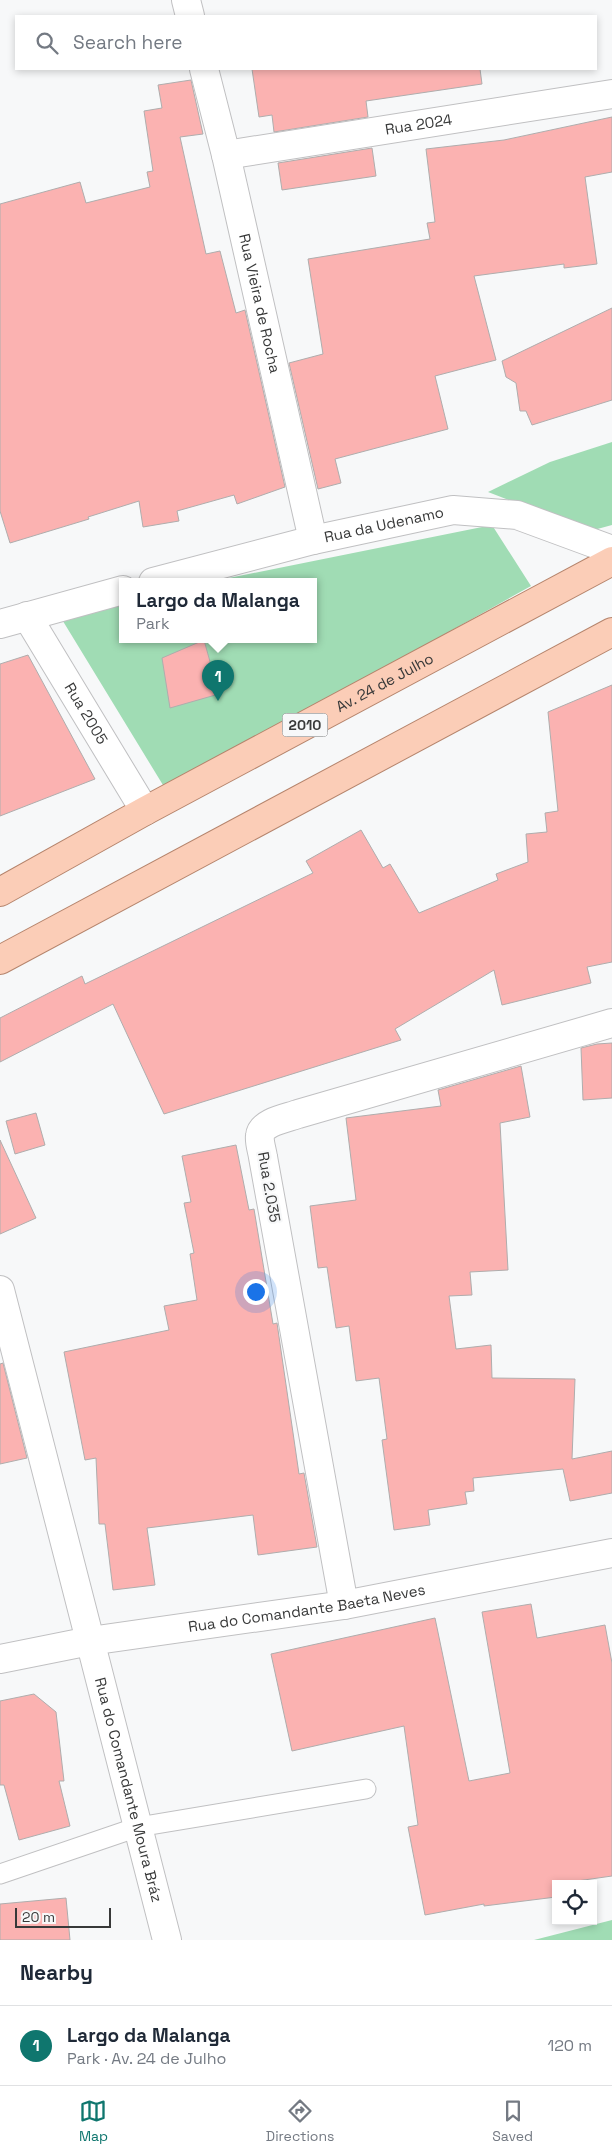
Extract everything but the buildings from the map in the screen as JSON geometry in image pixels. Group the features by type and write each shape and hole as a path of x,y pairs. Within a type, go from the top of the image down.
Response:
{"main road":[{"name":"Av. 24 de Julho","path":"0,892 145,811 612,561"},
{"path":"0,960 612,632"}],"street":[{"path":"186,0 190,15"},
{"name":"Rua Vieira de Rocha","path":"204,70 226,155 313,540"},
{"name":"Rua 2024","path":"226,155 612,94"},
{"name":"Rua da Udenamo","path":"169,578 313,540 452,510 517,515 612,550"},
{"path":"0,624 119,591"},
{"name":"Rua 2005","path":"27,616 145,811"},
{"name":"Rua 2.035","path":"344,1605 260,1136 262,1131 267,1126 298,1114 612,1023"},
{"name":"Rua do Comandante Moura Bráz","path":"0,1290 167,1940"},
{"name":"Rua do Comandante Baeta Neves","path":"0,1660 90,1641 344,1605 612,1552"}],"lane":[{"path":"0,1874 138,1828 366,1789"}],"green space":[{"path":"612,442 612,525 590,531 488,492 550,462"},
{"path":"492,525 531,586 166,790 58,613 119,601 119,643 317,643 317,578 229,578"},
{"path":"612,1920 612,1940 534,1940 597,1925"}],"place":[{"name":"Largo da Malanga","path":"218,701"}]}
